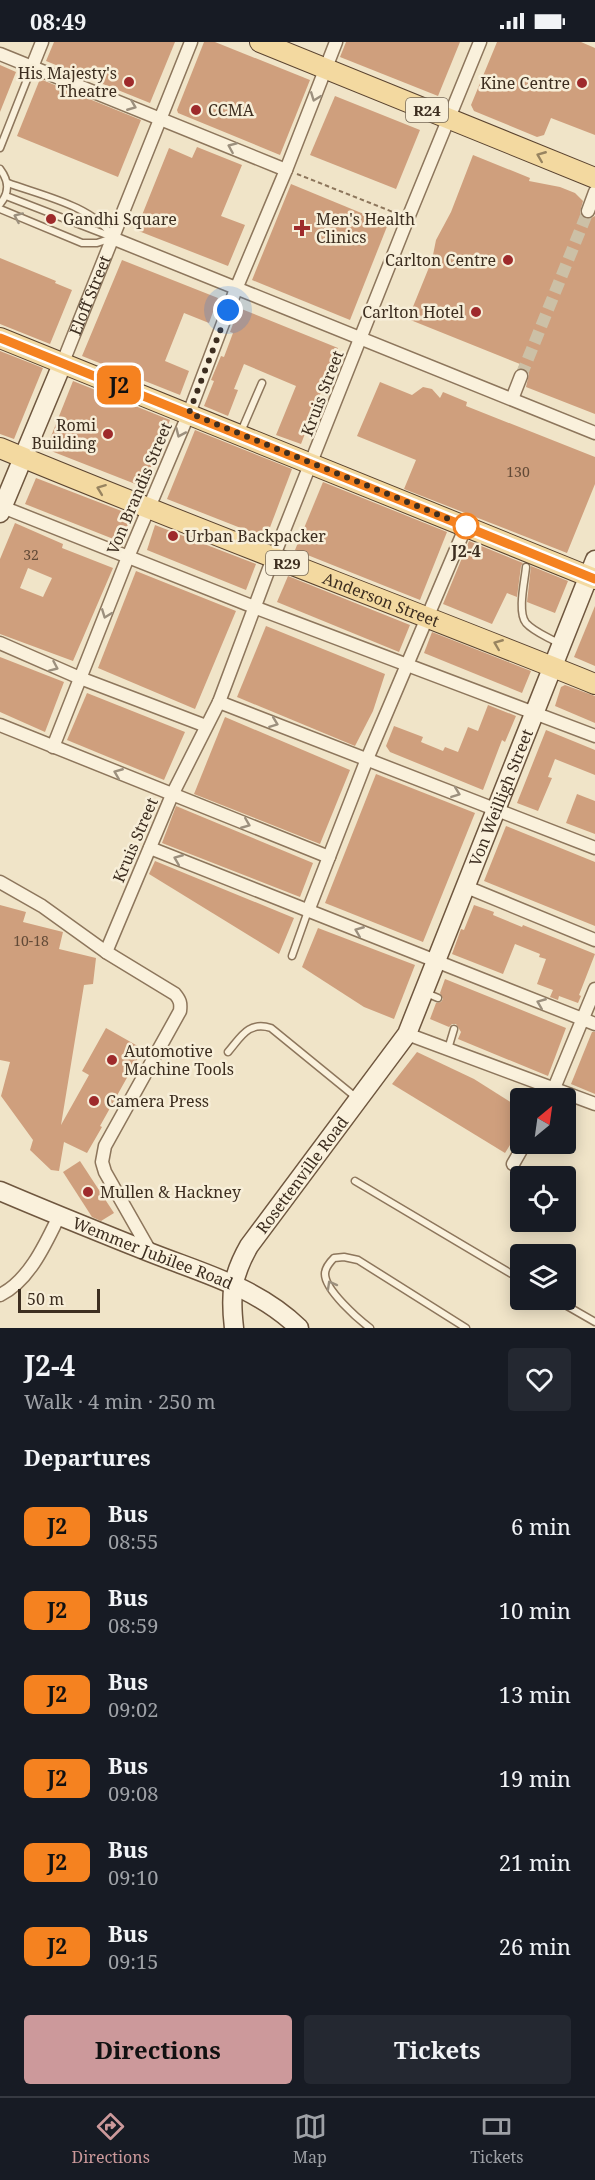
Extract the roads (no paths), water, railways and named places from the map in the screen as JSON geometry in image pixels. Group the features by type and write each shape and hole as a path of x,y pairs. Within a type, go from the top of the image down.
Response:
{"main road":[{"name":"R24","path":"260,42 595,178"},
{"path":"0,338 466,526 593,572"},
{"name":"Eloff Street","path":"1,509 63,362"},
{"name":"Anderson Street","path":"0,448 595,684"},
{"name":"Von Weilligh Street","path":"407,1034 430,995 435,961 552,666 593,572"},
{"name":"Rosettenville Road","path":"234,1328 231,1302 232,1283 249,1246 407,1034"},
{"name":"Wemmer Jubilee Road","path":"0,1191 151,1253 232,1283 282,1313 299,1328"}],"street":[{"path":"32,67 42,42"},
{"name":"Eloff Street","path":"63,362 191,42"},
{"name":"Von Brandis Street","path":"53,747 336,42"},
{"name":"Kruis Street","path":"106,952 172,795 219,702 360,338 480,42"},
{"path":"0,54 286,170"},
{"path":"588,211 595,192"},
{"path":"112,238 595,433"},
{"path":"512,399 521,376"},
{"path":"1,509 595,736"},
{"path":"308,911 367,759 466,526"},
{"path":"0,643 80,678 206,726"},
{"path":"219,702 595,848"},
{"path":"0,725 329,857"},
{"path":"150,848 595,1024"},
{"path":"0,882 42,906 106,952 175,994 181,1004 180,1011 105,1146 103,1155 105,1172 151,1253"},
{"path":"464,886 595,940"},
{"path":"555,1088 595,989"},
{"path":"407,1034 541,1088"},
{"path":"576,1099 595,1104"},
{"path":"513,1164 519,1154"},
{"path":"0,1295 26,1272 40,1253 59,1216"}],"lane":[{"path":"0,148 32,67"},
{"path":"0,169 8,183 6,196 0,204"},
{"path":"8,183 87,213 104,224 112,238"},
{"path":"6,196 112,238"},
{"path":"0,209 82,243 97,243 112,238"},
{"path":"240,434 262,383"},
{"path":"526,567 523,617 527,624 561,644"},
{"path":"292,956 308,911"},
{"path":"228,1053 250,1028 259,1024 271,1028 358,1099"},
{"path":"448,1049 454,1029"},
{"path":"356,1181 510,1273"},
{"path":"370,1328 357,1318 329,1286 325,1274 334,1258 344,1257 358,1260 466,1328"},
{"path":"574,1310 595,1322"}],"tunnel":[{"path":"521,376 588,211"}],"place":[{"name":"His Majesty's Theatre","path":"129,82"},
{"name":"Kine Centre","path":"582,83"},
{"name":"CCMA","path":"196,110"},
{"name":"Gandhi Square","path":"51,219"},
{"name":"Men's Health Clinics","path":"302,228"},
{"name":"Carlton Centre","path":"508,260"},
{"name":"Carlton Hotel","path":"476,312"},
{"name":"Romi Building","path":"108,434"},
{"name":"J2-4","path":"466,526"},
{"name":"Urban Backpacker","path":"173,536"},
{"name":"Automotive Machine Tools","path":"112,1060"},
{"name":"Camera Press","path":"94,1101"},
{"name":"Mullen & Hackney","path":"88,1192"}]}
